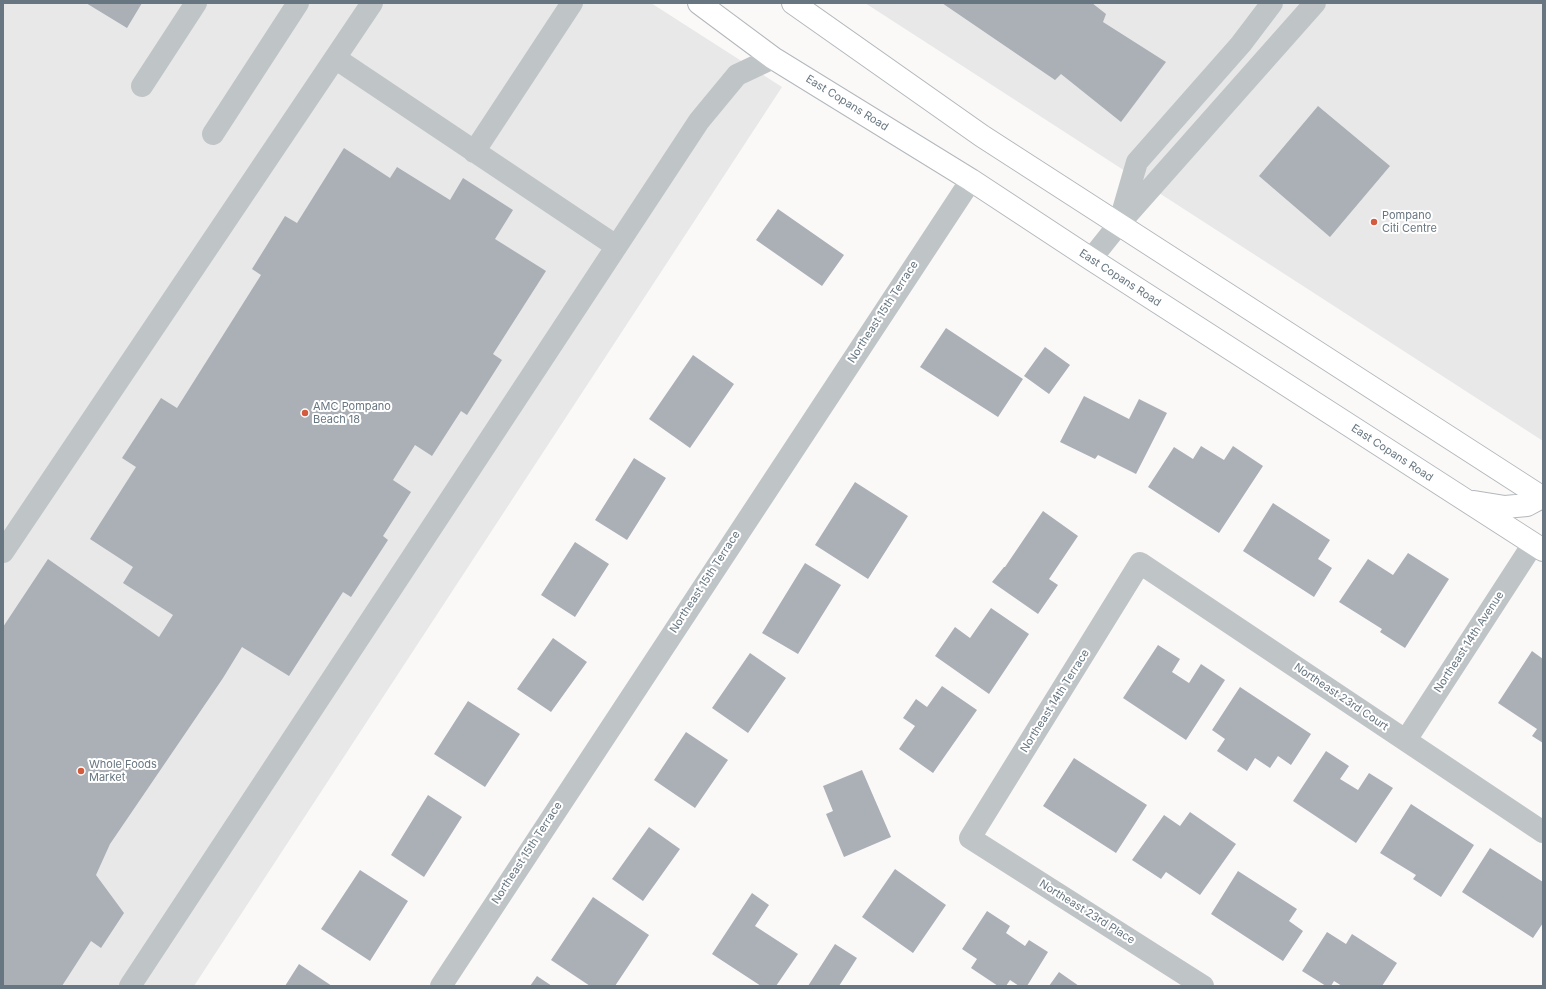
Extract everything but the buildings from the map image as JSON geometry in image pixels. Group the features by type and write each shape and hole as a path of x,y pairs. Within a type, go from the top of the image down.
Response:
{"main road":[{"name":"East Copans Road","path":"699,3 773,58 971,180 1466,501 1540,545"},
{"path":"798,5 982,136 1543,498"},
{"path":"1466,501 1505,507 1527,504 1543,498"}],"street":[{"path":"142,86 196,3"},
{"path":"213,134 298,3"},
{"path":"3,552 372,3"},
{"path":"474,152 572,3"},
{"path":"1119,224 1137,162 1241,44 1272,3"},
{"path":"1091,259 1119,224 1315,3"},
{"path":"335,58 616,246"},
{"path":"130,986 699,121 737,75 773,58"},
{"name":"Northeast 15th Terrace","path":"440,986 971,180"},
{"name":"Northeast 14th Avenue","path":"1406,740 1540,545"},
{"name":"Northeast 23rd Court","path":"1140,563 1543,832"},
{"name":"Northeast 14th Terrace","path":"970,838 1140,563"},
{"name":"Northeast 23rd Place","path":"970,838 1203,986"}],"shaded area":[{"path":"3,3 651,3 782,87 194,986 3,986"},
{"name":"Pompano Citi Centre","path":"865,3 1543,3 1543,441"}],"place":[{"name":"Pompano Citi Centre","path":"1374,222"},
{"name":"AMC Pompano Beach 18","path":"305,413"},
{"name":"Whole Foods Market","path":"81,771"}]}
